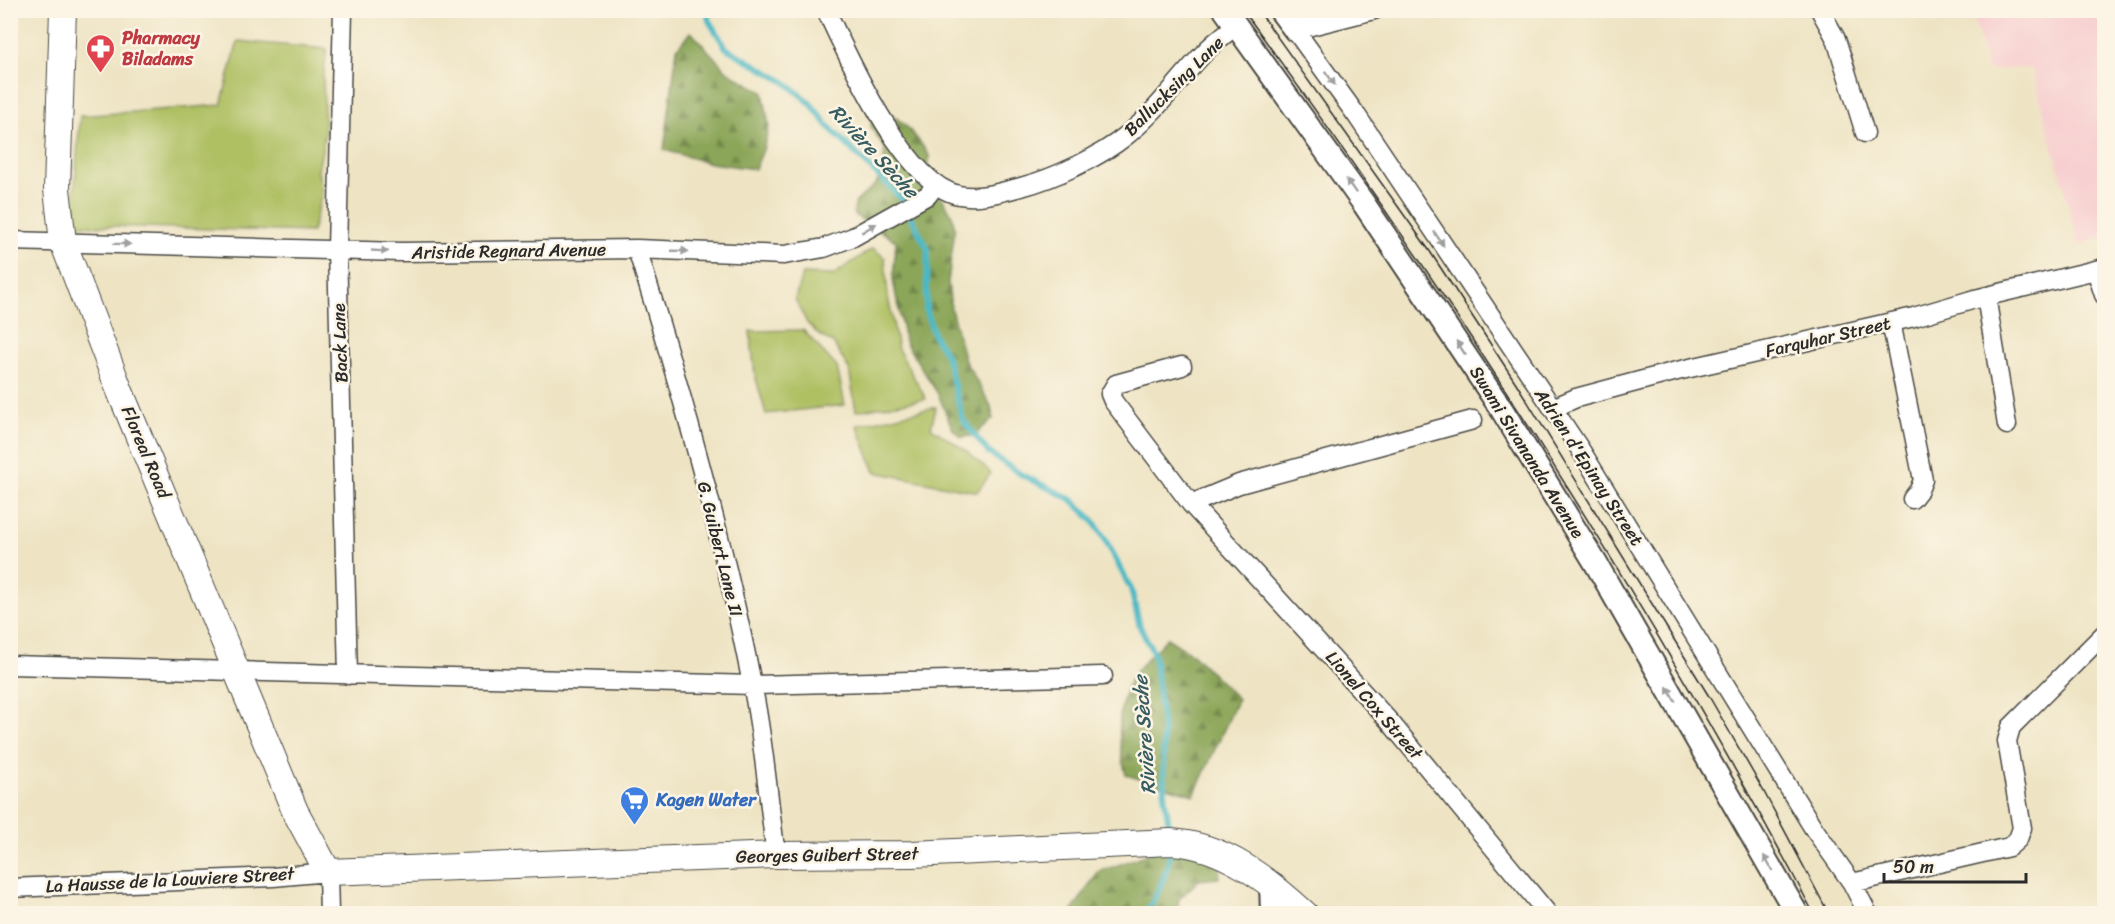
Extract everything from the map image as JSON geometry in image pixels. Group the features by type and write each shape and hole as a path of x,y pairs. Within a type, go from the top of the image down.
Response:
{"main road":[{"name":"Floreal Road","path":"63,10 57,189 63,242 120,389 295,811 328,872"},
{"name":"Georges Guibert Street","path":"328,872 776,855 912,854 1185,843 1212,851 1271,883 1305,914"}],"street":[{"name":"Back Lane","path":"343,10 337,249 348,675"},
{"name":"Ballucksing Lane","path":"826,10 867,96 932,190 957,195 984,196 1041,182 1092,157 1127,135 1163,99 1231,18"},
{"path":"1280,10 1296,30 1374,10"},
{"path":"1820,10 1836,39 1865,133"},
{"name":"Swami Sivananda Avenue","path":"1231,18 1371,214 1502,410 1595,562 1797,914"},
{"name":"Adrien d'Epinay Street","path":"1296,30 1363,125 1552,408 1705,649 1814,829 1852,883 1868,914"},
{"name":"Aristide Regnard Avenue","path":"10,241 401,252 637,249 784,255 824,248 853,237 932,190"},
{"name":"G. Guibert Lane II","path":"637,249 671,359 714,516 753,686 776,855"},
{"path":"2100,269 2104,295"},
{"name":"Farquhar Street","path":"1552,408 1576,398 1677,371 1891,322 1986,296 2100,269"},
{"path":"1986,296 2007,425"},
{"path":"1891,322 1923,480 1912,499"},
{"name":"Lionel Cox Street","path":"1182,366 1116,384 1110,394 1113,401 1191,504 1390,722 1548,914"},
{"path":"1191,504 1239,484 1473,420"},
{"path":"1852,883 2009,847 2018,839 2022,828 2007,741 2011,727 2104,634"},
{"path":"10,665 753,686 1103,676"},
{"path":"328,872 329,914"},
{"name":"La Hausse de la Louviere Street","path":"10,888 273,877 328,872"},
{"path":"1271,883 1272,914"}],"shaded area":[{"path":"1971,11 2104,11 2104,236 2079,245 2032,68 1988,70"}],"green space":[{"path":"691,32 728,72 763,92 769,126 755,169 710,163 664,150 677,48"},
{"path":"238,41 327,49 323,78 325,133 318,171 322,193 312,232 72,225 80,116 221,105"},
{"path":"882,109 897,118 909,130 930,157 926,170 952,215 955,229 948,282 951,309 965,361 991,406 993,419 973,436 961,437 952,428 938,394 905,342 893,280 896,241 853,214 856,202 876,184 882,173 885,149 871,127 871,115"},
{"path":"873,248 885,258 888,297 898,349 926,399 856,411 849,369 833,343 819,335 807,323 795,299 802,274 833,275"},
{"path":"803,330 837,367 845,405 766,414 755,375 750,331"},
{"path":"936,407 931,428 967,451 991,473 977,492 875,472 857,425"},
{"path":"1167,638 1192,654 1238,699 1194,795 1126,775 1123,763 1120,726 1127,689 1139,667"},
{"path":"1173,845 1221,861 1219,878 1199,880 1179,899 1177,913 1070,914 1098,872"}],"waterway":[{"name":"Rivière Sèche","path":"707,10 709,21 726,48 785,82 810,103 829,127 902,199 928,250 926,310 934,336 946,354 963,420 988,452 1022,475 1071,499 1092,519 1105,539 1131,589 1140,627 1154,654 1163,729 1164,794 1171,837"},
{"name":"Rivière Sèche","path":"1145,914 1162,882 1171,847"}],"tram line":[{"path":"1243,10 1398,228 1545,452 1616,565 1684,680 1814,914"},
{"path":"1258,10 1429,250 1516,383 1710,698 1763,790 1829,914"}],"place":[{"name":"Pharmacy Biladams","path":"101,74"},
{"name":"Kagen Water","path":"635,826"}]}
